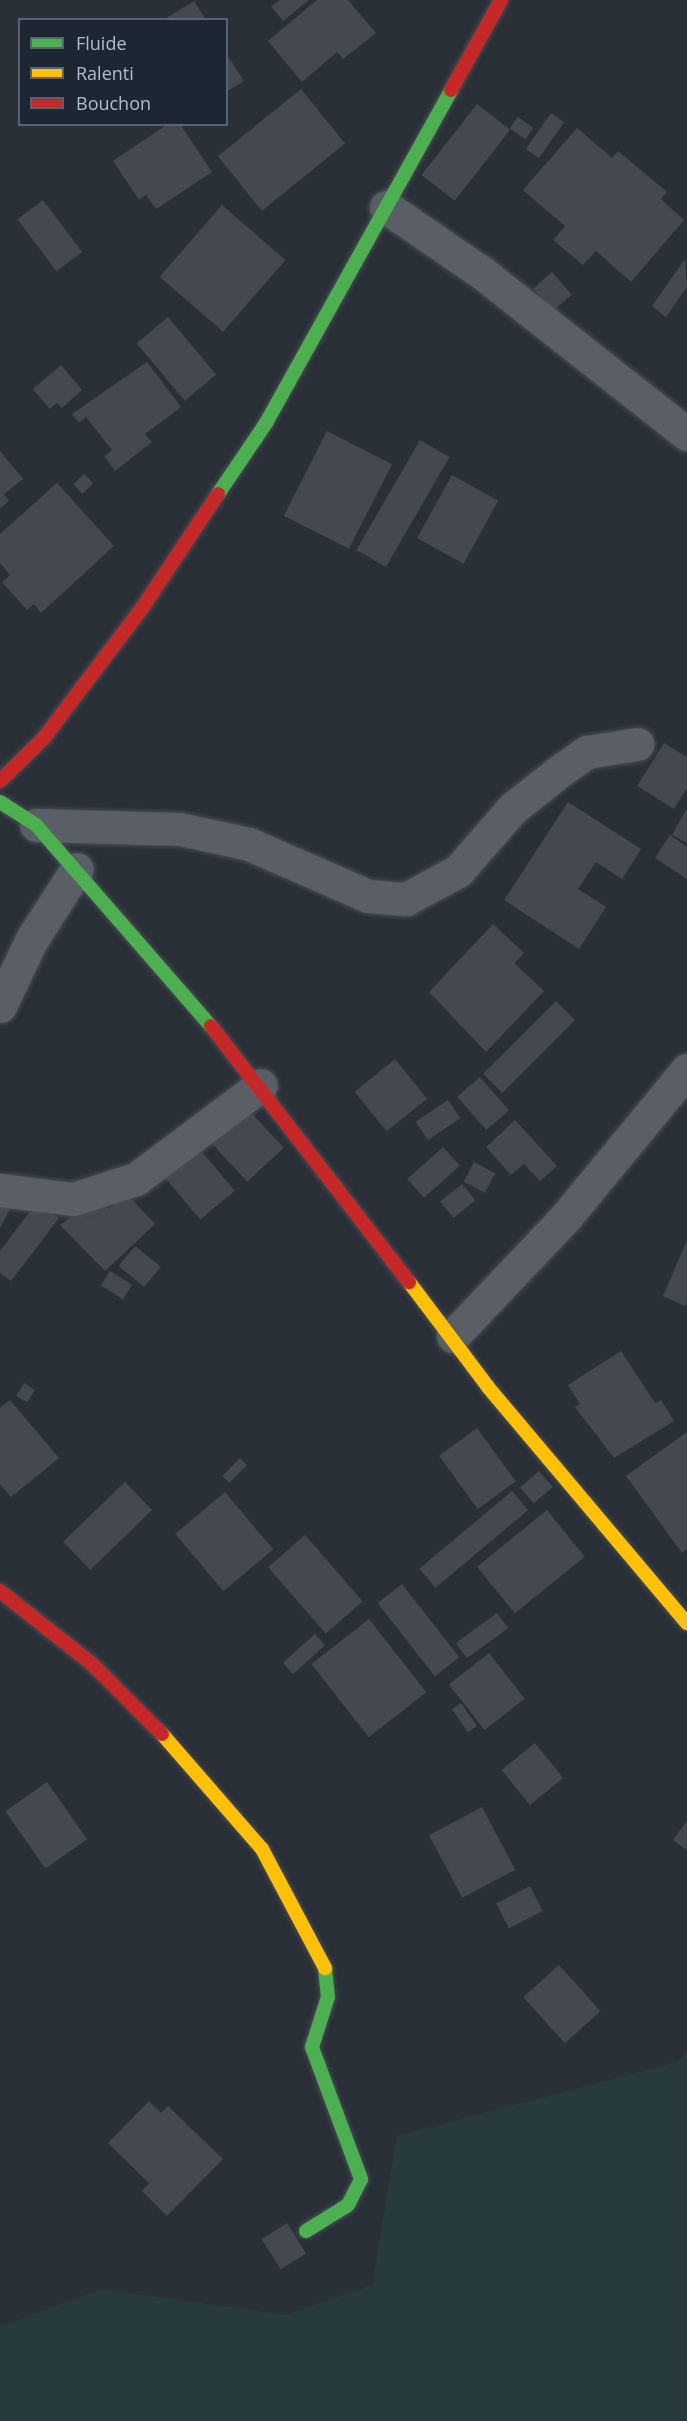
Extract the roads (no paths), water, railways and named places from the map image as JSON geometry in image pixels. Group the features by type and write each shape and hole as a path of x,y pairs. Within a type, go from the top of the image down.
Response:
{"street":[{"path":"0,781 43,739 155,588 266,423 501,0"},
{"path":"386,207 482,272 687,435"},
{"path":"36,825 180,829 249,843 369,896 406,899 458,871 513,808 561,770 587,753 637,744"},
{"path":"0,802 36,825 77,869 261,1085 532,1442 687,1623"},
{"path":"0,1006 32,939 77,869"},
{"path":"453,1336 564,1218 687,1070"},
{"path":"0,1190 73,1199 136,1179 261,1085"},
{"path":"0,1591 92,1664 198,1770 262,1849 306,1925 327,1972 328,1997 312,2047 361,2179 348,2205 306,2230"}]}
